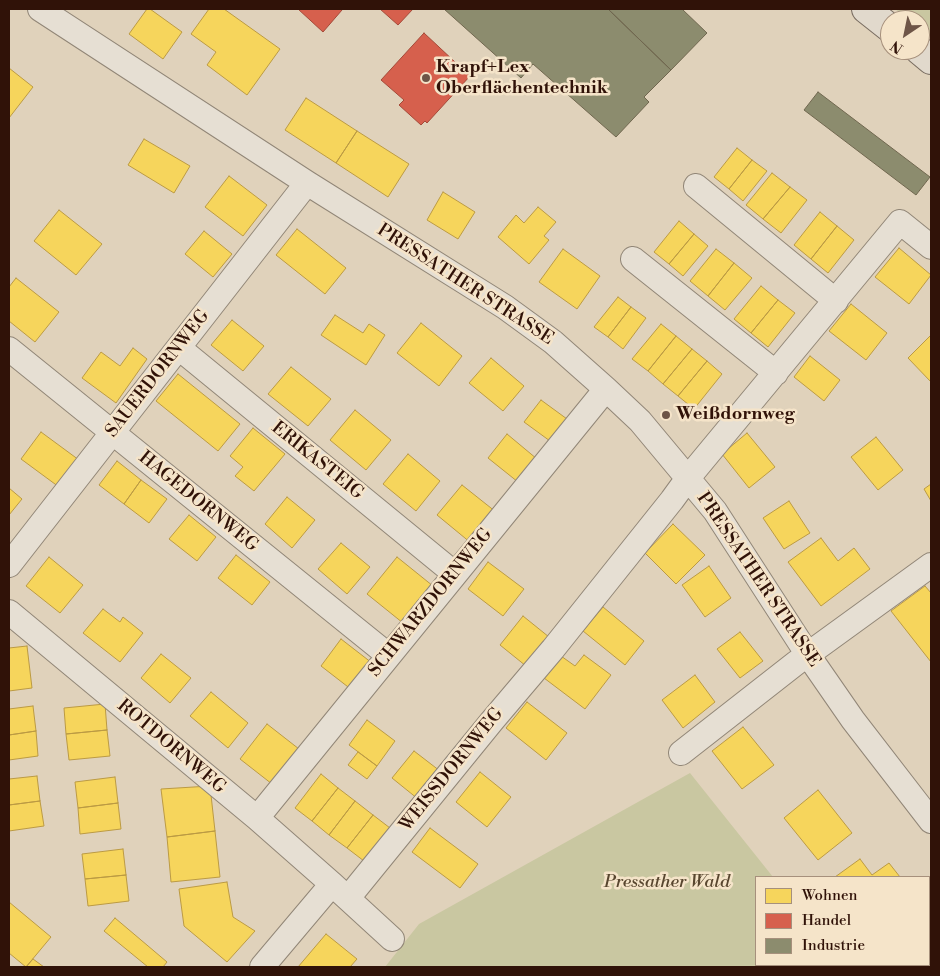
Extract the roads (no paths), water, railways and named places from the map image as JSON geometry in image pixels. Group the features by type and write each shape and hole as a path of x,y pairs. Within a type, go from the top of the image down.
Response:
{"main road":[{"path":"866,9 880,20"}],"street":[{"name":"PRESSATHER STRASSE","path":"40,9 307,183 505,307 553,342 606,389 640,421 715,511 808,655 853,720 931,821"},
{"name":"SAUERDORNWEG","path":"9,565 307,183"},
{"path":"696,186 836,300"},
{"name":"WEISSDORNWEG","path":"340,891 492,721 553,649 688,478 900,222 931,247"},
{"path":"633,259 776,373"},
{"name":"ERIKASTEIG","path":"179,348 455,574"},
{"name":"HAGEDORNWEG","path":"9,349 388,655"},
{"name":"SCHWARZDORNWEG","path":"257,818 606,389"},
{"path":"681,754 789,669 931,565"},
{"name":"ROTDORNWEG","path":"9,612 257,818 392,939"},
{"path":"262,967 340,891"}],"place":[{"name":"Krapf+Lex Oberflächentechnik","path":"426,78"},
{"name":"Weißdornweg","path":"666,415"}],"park label":[{"name":"Pressather Wald","path":"667,883"}]}
